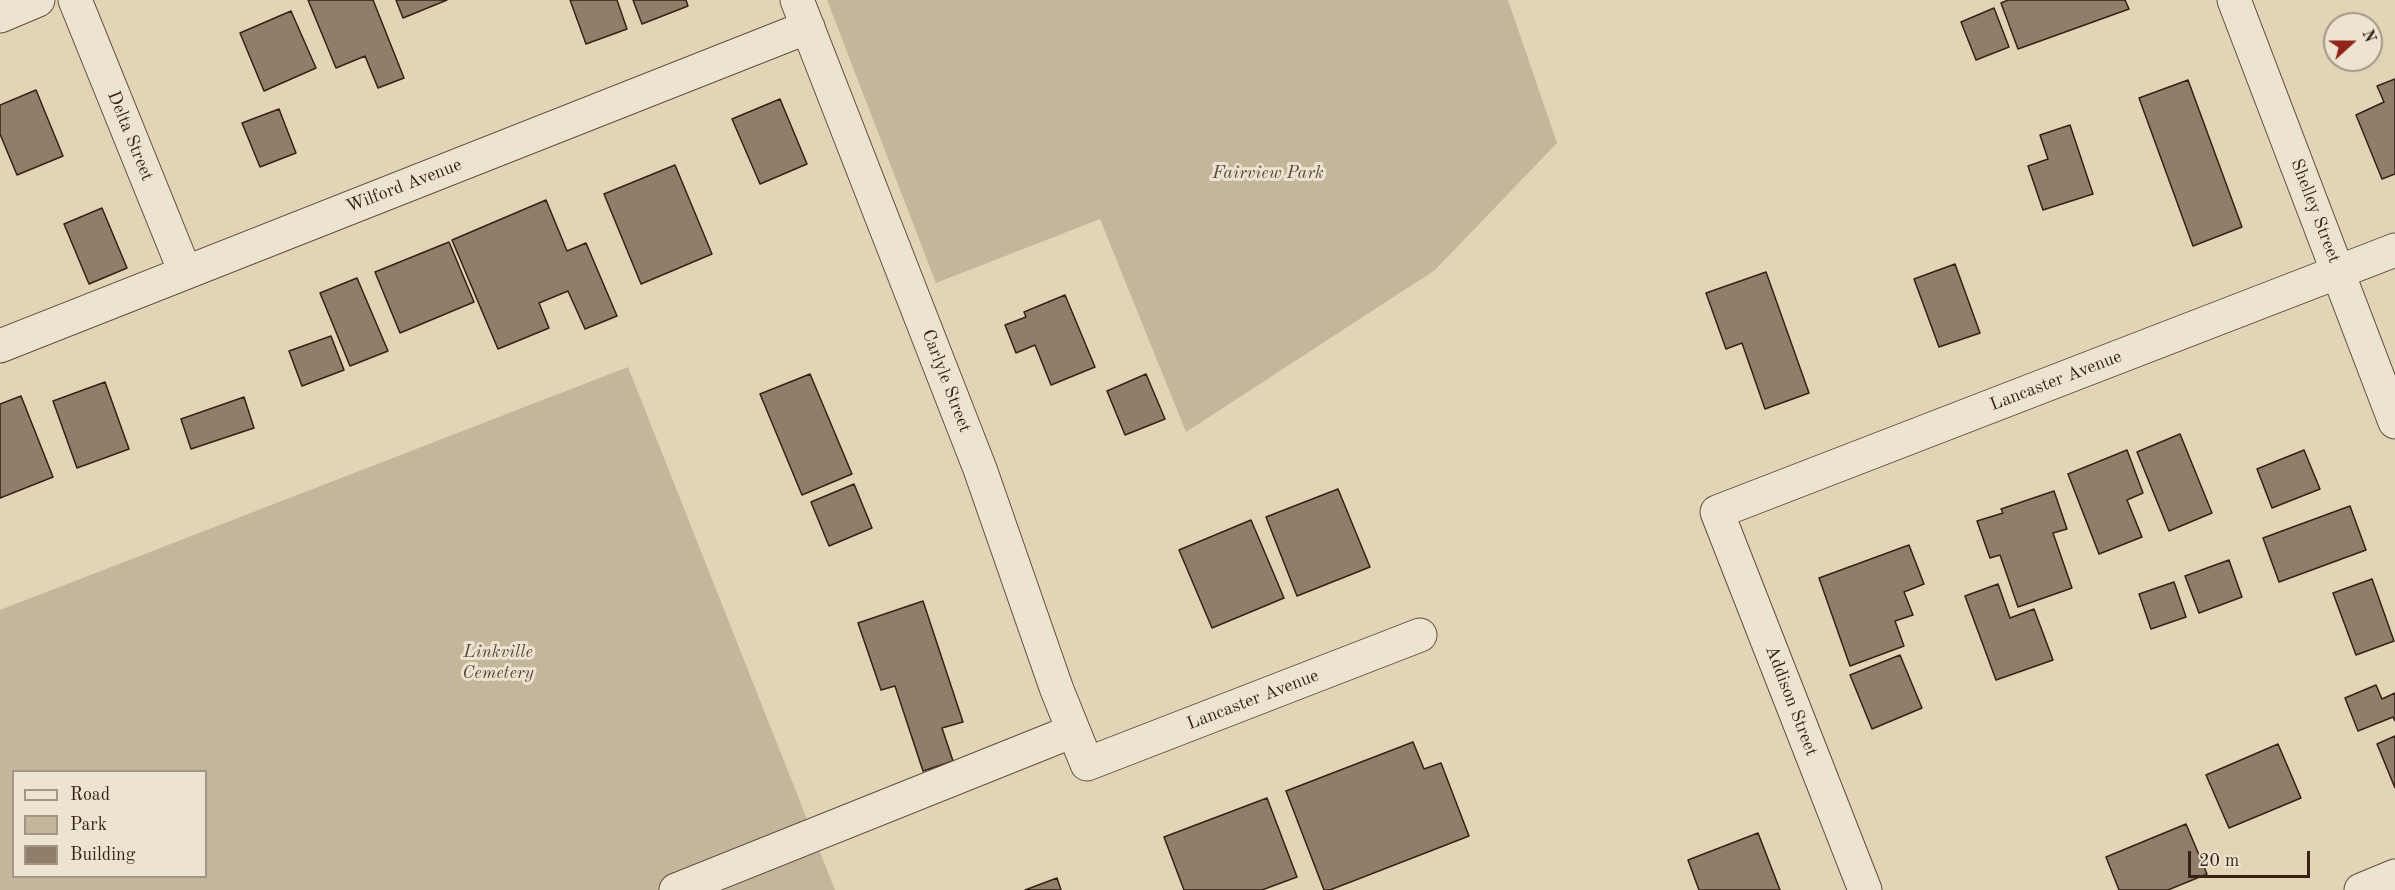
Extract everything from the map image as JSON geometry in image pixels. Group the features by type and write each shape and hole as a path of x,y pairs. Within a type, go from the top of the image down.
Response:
{"street":[{"path":"0,16 38,0"},
{"name":"Delta Street","path":"75,0 185,272"},
{"name":"Shelley Street","path":"2234,0 2395,422"},
{"name":"Wilford Avenue","path":"0,346 185,272 803,13"},
{"name":"Carlyle Street","path":"803,13 980,469 1057,690 1087,764"},
{"name":"Lancaster Avenue","path":"1717,512 2395,250"},
{"name":"Addison Street","path":"1717,512 1865,890"},
{"name":"Lancaster Avenue","path":"1087,764 1420,635"},
{"path":"676,890 1073,731"},
{"path":"2361,890 2395,876"}],"green space":[{"name":"Fairview Park","path":"827,0 1508,0 1557,143 1435,270 1186,432 1100,219 936,283"},
{"name":"Linkville Cemetery","path":"628,367 835,890 0,890 0,610"}],"building":[{"path":"308,0 373,0 404,78 378,88 365,56 336,68"},
{"path":"396,0 447,0 403,18"},
{"path":"570,0 617,0 627,29 586,44"},
{"path":"633,0 686,0 688,6 642,24"},
{"path":"2008,0 2125,0 2129,9 2018,49 2001,3"},
{"path":"1994,8 2009,47 1976,60 1961,22"},
{"path":"291,11 316,68 264,91 240,33"},
{"path":"2395,79 2395,174 2382,179 2356,115 2384,102 2377,86"},
{"path":"2188,80 2242,227 2193,246 2139,98"},
{"path":"36,90 63,156 17,175 0,134 0,105"},
{"path":"780,99 807,164 760,184 732,119"},
{"path":"279,109 296,153 260,167 242,123"},
{"path":"2070,125 2093,194 2043,210 2028,166 2048,159 2040,135"},
{"path":"675,165 712,254 641,284 604,194"},
{"path":"546,200 567,251 586,243 617,316 585,329 568,291 539,303 549,328 498,349 452,240"},
{"path":"102,208 127,268 89,284 64,224"},
{"path":"449,242 474,302 400,333 375,272"},
{"path":"1955,264 1980,333 1939,347 1914,279"},
{"path":"1766,272 1809,393 1765,409 1742,343 1726,349 1706,293"},
{"path":"357,278 388,351 350,366 320,293"},
{"path":"1065,295 1095,367 1051,385 1035,345 1016,353 1005,325 1026,317 1024,312"},
{"path":"331,336 344,370 302,386 289,351"},
{"path":"810,374 852,474 802,495 760,394"},
{"path":"1146,374 1165,419 1125,435 1107,391"},
{"path":"105,382 129,449 77,468 53,401"},
{"path":"21,396 53,477 0,498 0,404"},
{"path":"244,397 254,428 191,449 181,419"},
{"path":"2180,434 2212,513 2169,531 2137,452"},
{"path":"2127,450 2143,493 2127,500 2142,537 2099,554 2068,474"},
{"path":"2304,450 2320,489 2272,508 2257,469"},
{"path":"854,484 872,528 829,546 811,502"},
{"path":"1338,489 1370,567 1297,596 1266,517"},
{"path":"2054,491 2067,529 2053,533 2072,588 2018,607 2000,555 1990,558 1977,521 2003,513 2001,509"},
{"path":"2350,506 2366,550 2279,582 2263,538"},
{"path":"1251,520 1284,598 1212,628 1179,550"},
{"path":"1909,545 1924,584 1904,592 1913,615 1895,621 1904,646 1850,666 1819,578"},
{"path":"2229,560 2242,597 2199,613 2185,576"},
{"path":"2372,579 2394,641 2356,655 2333,593"},
{"path":"2174,582 2186,617 2151,629 2139,594"},
{"path":"1998,584 2010,618 2034,609 2053,660 1996,680 1965,596"},
{"path":"923,601 963,722 942,728 953,761 923,771 895,686 881,690 858,623"},
{"path":"1900,655 1922,708 1872,729 1850,675"},
{"path":"2376,685 2382,699 2395,693 2395,721 2393,717 2358,731 2345,698"},
{"path":"2395,736 2395,788 2377,744"},
{"path":"1413,742 1424,769 1441,763 1469,836 1330,890 1324,890 1286,791"},
{"path":"2278,744 2301,798 2229,828 2206,775"},
{"path":"1267,798 1297,877 1262,890 1184,890 1164,837"},
{"path":"2186,824 2207,874 2168,890 2119,890 2106,857"},
{"path":"1758,833 1780,890 1699,890 1688,860"},
{"path":"1057,878 1061,890 1025,890"}]}
